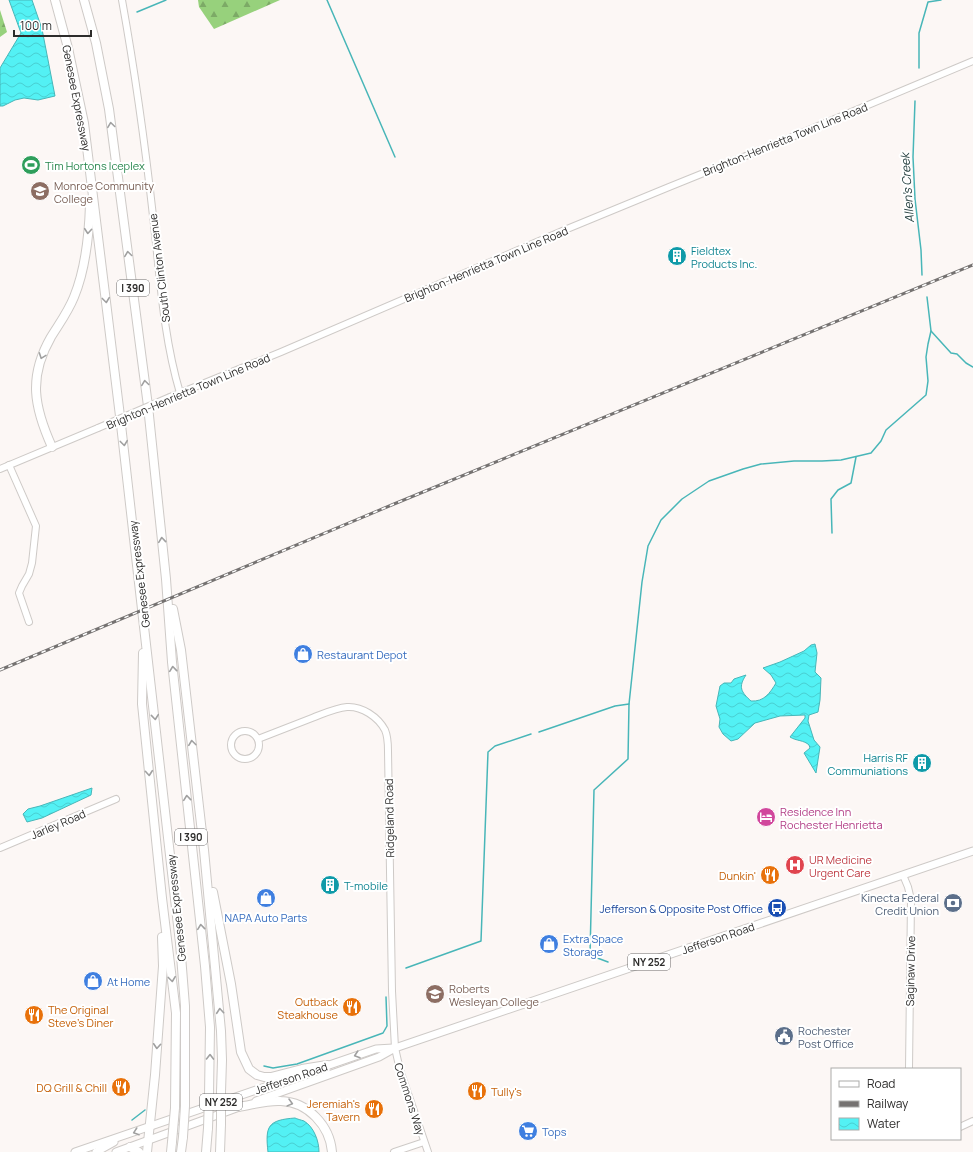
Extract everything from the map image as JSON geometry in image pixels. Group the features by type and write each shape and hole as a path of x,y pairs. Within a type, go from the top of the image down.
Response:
{"highway":[{"name":"Genesee Expressway","path":"55,0 68,48 84,123 120,416 180,943 186,1006 185,1106 181,1152"},
{"name":"Genesee Expressway","path":"84,0 96,43 109,109 148,406 166,579 172,662 206,973 210,1027 208,1128 206,1152"},
{"path":"52,447 45,433 36,401 36,380 42,355 50,338 68,312 83,269 88,230 90,178"},
{"path":"166,579 181,650 204,850 221,1031 222,1060 220,1152"},
{"path":"144,622 142,704 162,898 176,1013 175,1108 171,1152"},
{"path":"204,850 231,984 242,1052 246,1065 252,1072 264,1077 271,1077 302,1068 327,1065"},
{"path":"147,1152 155,1075 163,966 162,898"},
{"path":"238,1107 273,1101 283,1101 300,1106 315,1116 325,1128 331,1142 332,1152"},
{"path":"130,1147 139,1152"}],"main road":[{"name":"Jefferson Road","path":"116,1152 379,1057 395,1048 973,851"},
{"name":"Jefferson Road","path":"75,1152 376,1049 395,1048"},
{"path":"96,1152 122,1136"}],"street":[{"name":"South Clinton Avenue","path":"122,0 145,145 168,338 174,372 180,393"},
{"name":"Brighton-Henrietta Town Line Road","path":"0,469 281,352 669,186 774,145 973,61"},
{"path":"9,465 36,526 31,569 20,593 28,622"},
{"name":"Ridgeland Road","path":"258,739 332,711 348,707 365,711 378,720 385,731 388,751 392,991 395,1048"},
{"path":"238,733 251,733 258,739 259,748 254,756 245,760 240,759 233,753 231,744 234,736 238,733"},
{"name":"Jarley Road","path":"0,848 116,799"},
{"name":"Saginaw Drive","path":"903,875 911,900 908,1068"},
{"name":"Commons Way","path":"394,1152 424,1142 400,1070 395,1048"},
{"path":"961,1127 973,1121"},
{"path":"424,1142 428,1152"}],"green space":[{"path":"198,0 280,0 214,29 199,7"},
{"path":"0,10 7,32 0,37"}],"water":[{"path":"9,0 32,0 42,29 55,96 38,100 24,98 0,106 0,68 21,33"},
{"path":"815,644 817,653 815,672 821,678 820,700 818,712 809,715 808,721 814,740 820,747 816,773 804,753 810,748 809,745 805,742 790,737 805,718 805,715 780,716 755,723 738,739 731,741 723,734 719,727 720,719 716,706 720,686 724,683 731,683 734,679 746,675 741,686 743,692 751,701 760,700 769,693 776,683 771,675 763,668 804,651 811,645"},
{"path":"92,788 91,795 42,818 27,822 23,814 28,809"},
{"path":"295,1118 304,1121 311,1127 317,1139 319,1152 268,1152 267,1136 270,1126 279,1120"}],"waterway":[{"path":"137,12 166,0"},
{"path":"327,0 395,157"},
{"name":"Allen's Creek","path":"919,68 919,33 928,2 941,0"},
{"name":"Allen's Creek","path":"915,101 913,157 922,275"},
{"path":"629,704 642,582 648,546 661,520 682,499 709,481 743,469 761,464 794,461 841,460 871,453 881,441 886,430 926,395 928,381 926,357 931,331 927,297"},
{"path":"931,331 951,353 957,354 966,363 973,367"},
{"path":"832,533 831,499 838,490 851,483 856,457"},
{"path":"539,732 615,706 629,704 628,759 594,790 590,954 608,962"},
{"path":"406,968 481,941 488,752 495,746 531,734"},
{"path":"264,1066 273,1068 297,1064 383,1033 387,1026 386,997"},
{"path":"132,1120 145,1110"}],"railway":[{"path":"0,670 394,504 973,265"}],"place":[{"name":"Tim Hortons Iceplex","path":"31,165"},
{"name":"Monroe Community College","path":"40,191"},
{"name":"Fieldtex Products Inc.","path":"677,256"},
{"name":"Restaurant Depot","path":"303,654"},
{"name":"Harris RF Communiations","path":"922,763"},
{"name":"Residence Inn Rochester Henrietta","path":"766,817"},
{"name":"UR Medicine Urgent Care","path":"795,865"},
{"name":"Dunkin'","path":"770,875"},
{"name":"T-mobile","path":"330,885"},
{"name":"NAPA Auto Parts","path":"266,898"},
{"name":"Kinecta Federal Credit Union","path":"953,903"},
{"name":"Jefferson & Opposite Post Office","path":"777,908"},
{"name":"Extra Space Storage","path":"549,944"},
{"name":"At Home","path":"93,981"},
{"name":"Roberts Wesleyan College","path":"435,994"},
{"name":"Outback Steakhouse","path":"352,1007"},
{"name":"The Original Steve's Diner","path":"34,1015"},
{"name":"Rochester Post Office","path":"784,1036"},
{"name":"DQ Grill & Chill","path":"121,1087"},
{"name":"Tully's","path":"477,1091"},
{"name":"Jeremiah's Tavern","path":"374,1109"},
{"name":"Tops","path":"528,1131"}]}
